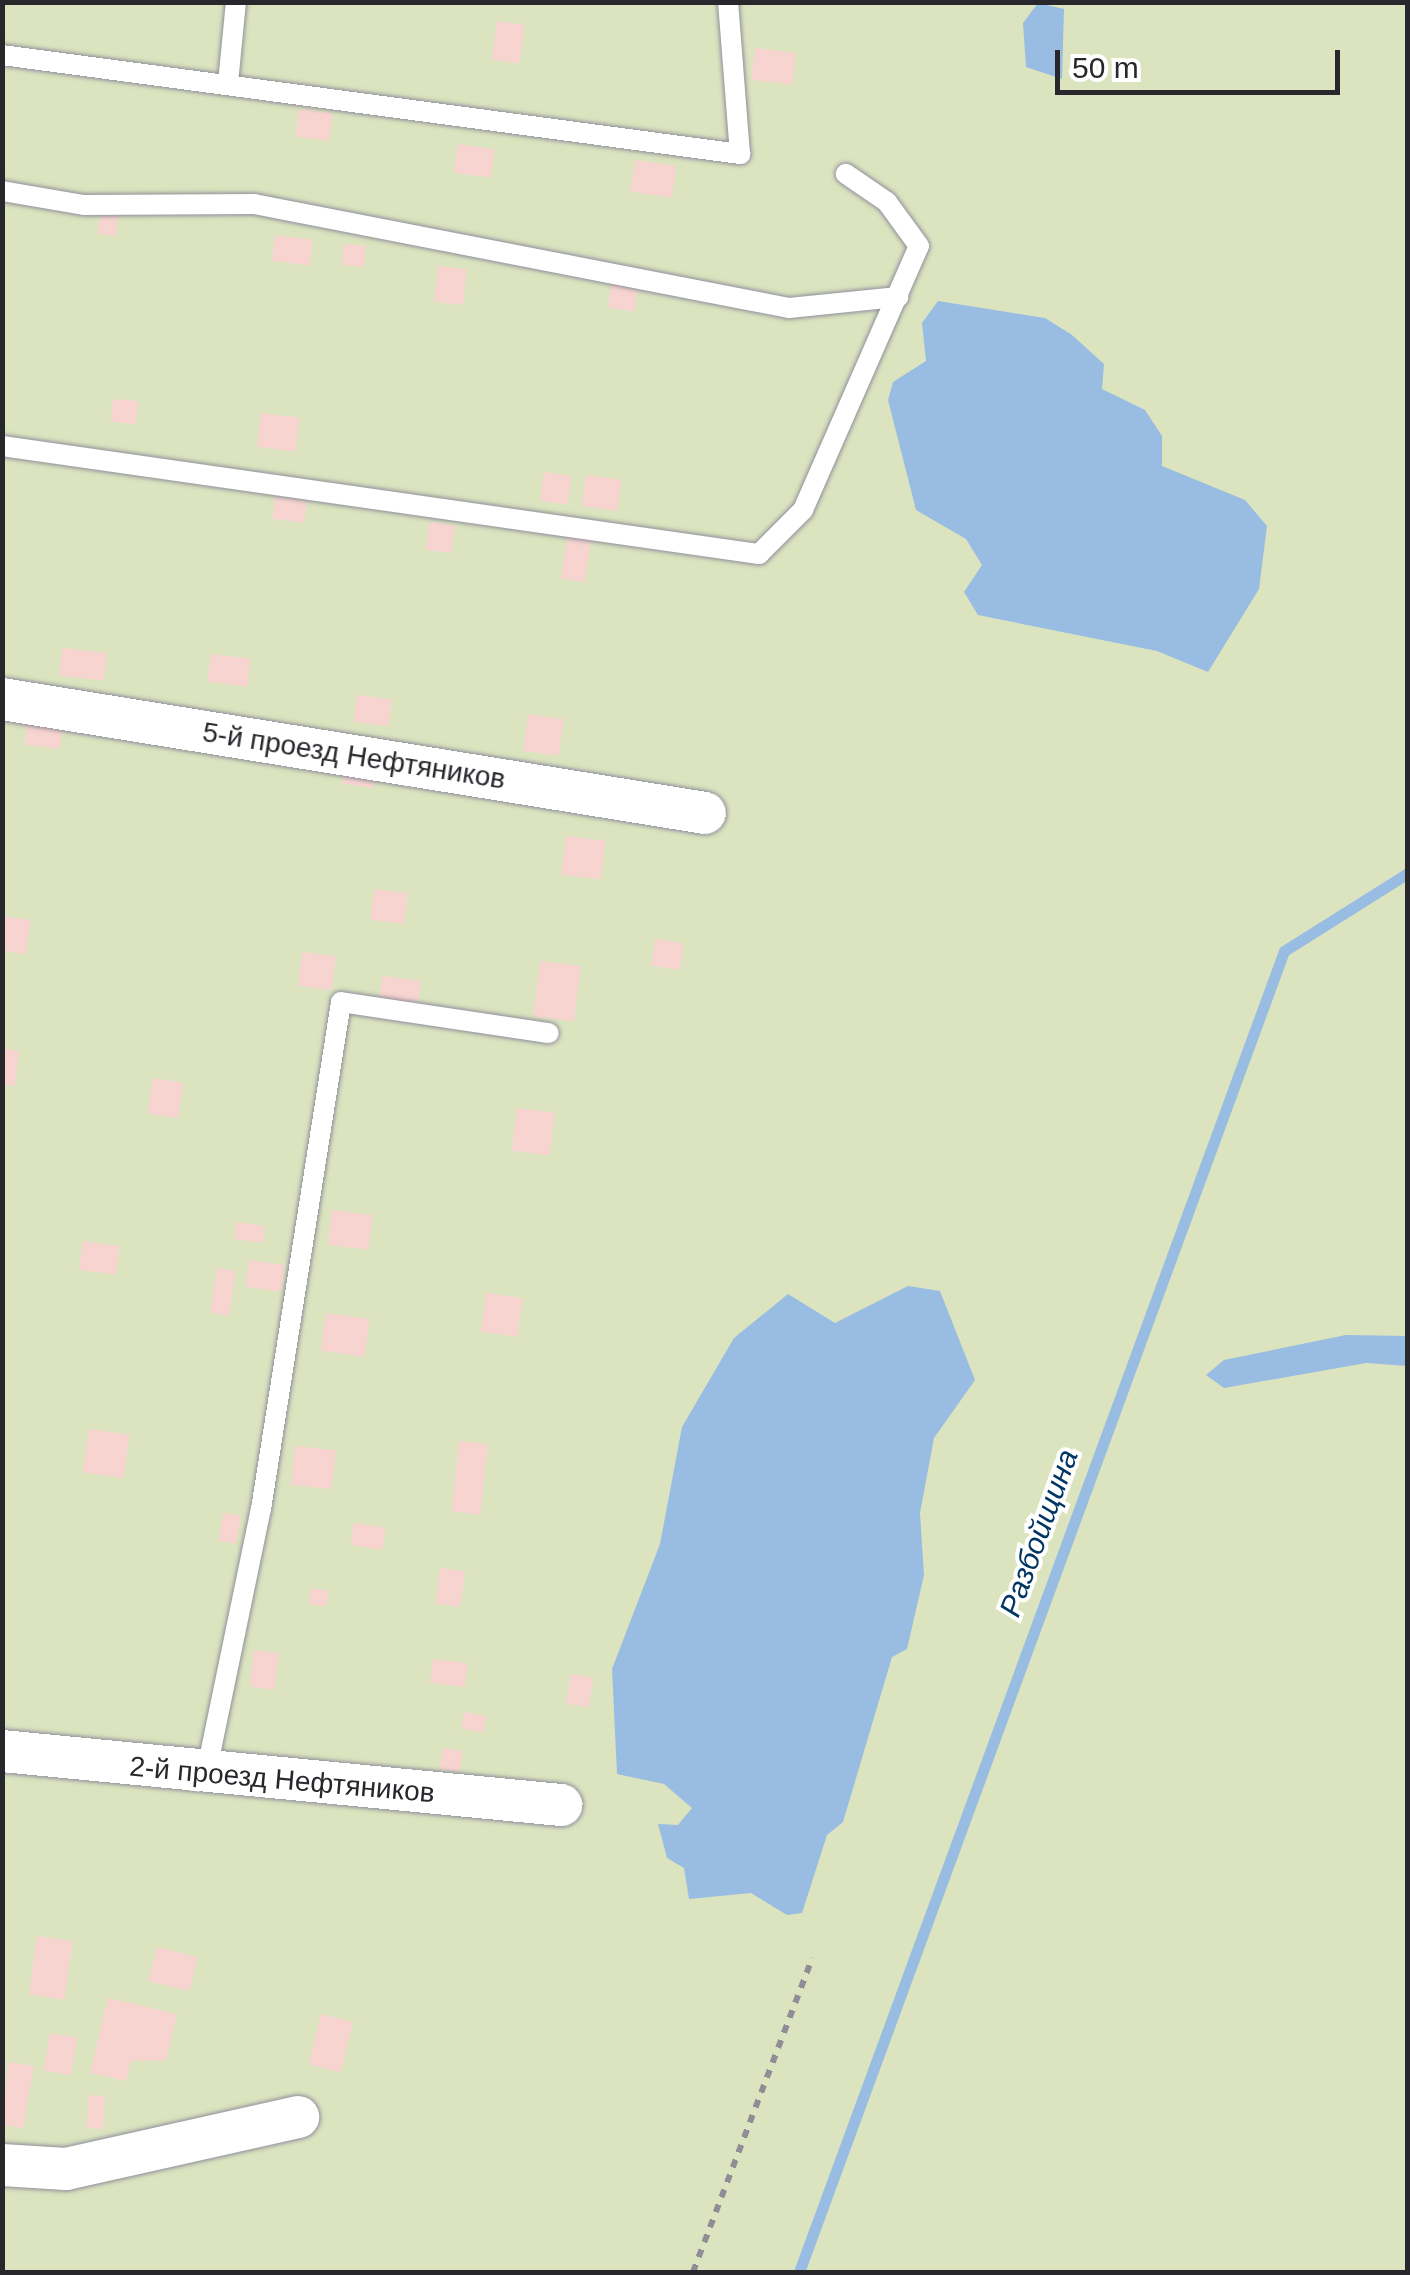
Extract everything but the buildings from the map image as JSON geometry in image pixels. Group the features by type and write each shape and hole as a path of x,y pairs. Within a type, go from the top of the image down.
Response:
{"street":[{"name":"5-й проезд Нефтяников","path":"2,699 705,813"},
{"name":"2-й проезд Нефтяников","path":"2,1750 206,1776 561,1805"},
{"path":"2,2166 66,2168 298,2117"}],"lane":[{"path":"228,83 236,2"},
{"path":"2,55 740,154 728,2"},
{"path":"2,446 759,554 803,510 919,246 886,202 846,174"},
{"path":"2,191 84,205 254,204 789,308 898,297"},
{"path":"206,1776 260,1510 341,1002 549,1034"}],"path":[{"path":"693,2272 812,1958"}],"green space":[{"path":"3,3 1407,3 1407,2272 3,2272"}],"water":[{"path":"1038,3 1064,9 1062,79 1026,67 1023,23"},
{"path":"938,301 1045,318 1072,335 1104,364 1102,389 1145,410 1162,436 1162,466 1245,500 1267,526 1259,589 1208,672 1157,651 978,615 964,592 982,565 966,539 916,510 888,400 893,382 926,361 922,323"},
{"path":"908,1286 940,1291 975,1380 934,1438 920,1513 924,1575 907,1649 892,1657 843,1822 827,1835 802,1913 787,1915 751,1893 689,1899 684,1868 667,1858 658,1824 678,1825 692,1808 664,1784 617,1774 612,1669 660,1544 682,1427 734,1338 788,1294 835,1323"},
{"path":"1346,1335 1407,1336 1407,1366 1366,1363 1224,1388 1206,1375 1224,1360"}],"waterway":[{"name":"Разбойщина","path":"799,2272 1284,951 1408,873"}]}
